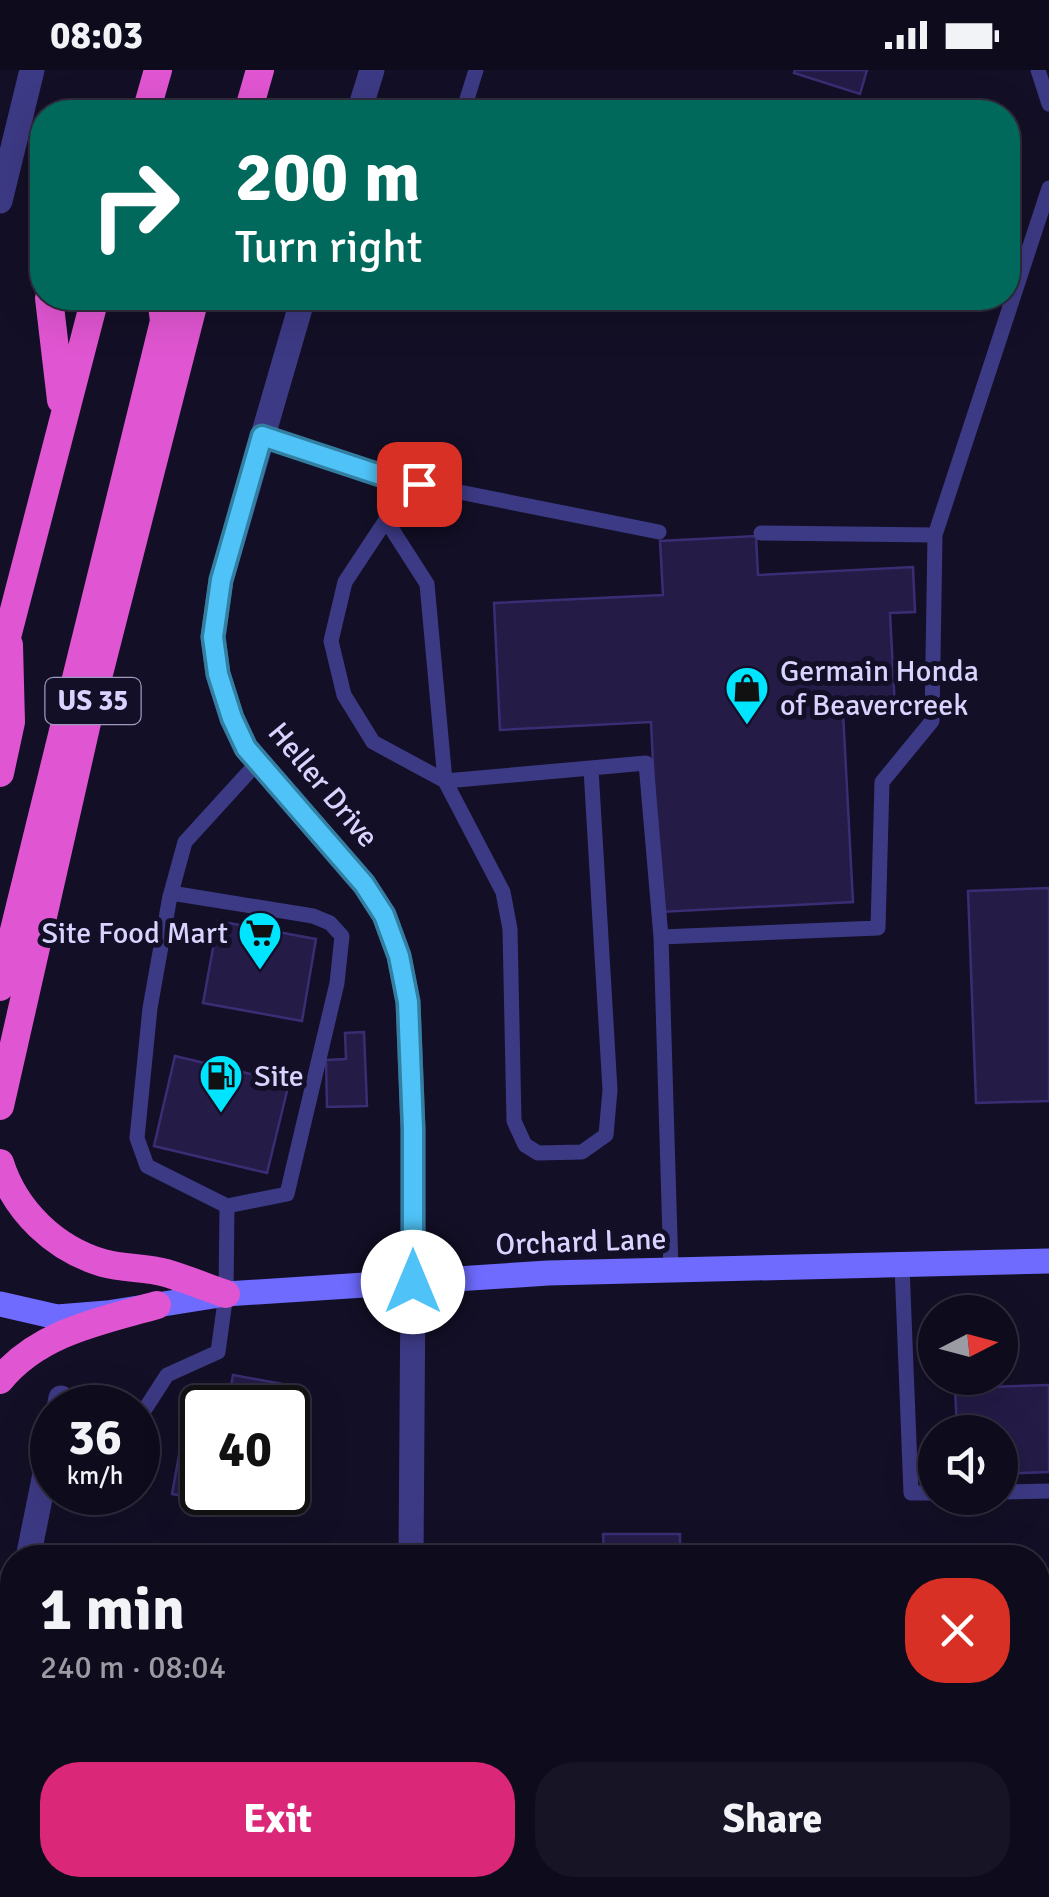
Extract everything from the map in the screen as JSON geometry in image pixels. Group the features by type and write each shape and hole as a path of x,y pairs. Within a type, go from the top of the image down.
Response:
{"highway":[{"path":"149,100 158,70"},
{"path":"251,100 260,70"},
{"path":"50,310 62,415"},
{"path":"0,664 4,630 92,310"},
{"path":"0,987 164,320 163,310"},
{"name":"US 35","path":"0,1106 92,705 192,310"},
{"path":"0,773 11,722 4,630"},
{"path":"0,1164 8,1188 38,1226 68,1249 104,1264 162,1272 226,1294"},
{"path":"0,1380 13,1364 63,1332 157,1305"}],"main road":[{"name":"Orchard Lane","path":"0,1304 57,1317 226,1294 548,1272 1049,1262"}],"street":[{"path":"0,200 32,70"},
{"path":"363,100 372,70"},
{"name":"Heller Drive","path":"299,310 221,580 213,637 218,674 246,748 364,884 384,915 399,956 408,1002 413,1129 412,1545"},
{"path":"31,1545 37,1515"}],"lane":[{"path":"466,100 476,70"},
{"path":"1038,70 1049,104"},
{"path":"1020,276 1049,188"},
{"path":"661,937 878,928 882,782 932,722 935,534 1009,310"},
{"path":"262,436 389,478 659,532"},
{"path":"389,478 386,520 345,582 331,641 344,695 372,742 446,781 646,763 661,937 671,1270"},
{"path":"386,520 427,584 446,781 503,892 510,929 514,1121 525,1145 538,1153 582,1152 606,1135 610,1090 591,770"},
{"path":"761,533 935,534"},
{"path":"171,893 268,907 330,924 342,936 337,983 288,1194 226,1206 147,1166 137,1138 150,1008 171,893 185,842 258,762"},
{"path":"160,1386 167,1375 218,1352 226,1294 226,1206"},
{"path":"902,1266 911,1493 918,1493"},
{"path":"1018,1491 1049,1490"}],"building":[{"path":"867,70 860,94 794,73"},
{"name":"Germain Honda of Beavercreek","path":"756,536 758,575 913,567 915,612 890,613 895,709 843,712 853,902 660,912 651,722 500,730 494,603 663,595 660,541"},
{"path":"1049,888 1049,1101 976,1103 968,891"},
{"name":"Site Food Mart","path":"218,921 316,939 302,1021 203,1003"},
{"path":"364,1032 367,1106 327,1107 326,1060 346,1059 345,1033"},
{"name":"Site","path":"175,1056 289,1083 267,1173 154,1146"},
{"path":"233,1375 288,1385 231,1385"},
{"path":"1049,1385 1049,1472 1018,1473 1018,1415 956,1415 955,1395 1018,1395 1018,1386"},
{"path":"180,1450 180,1496 172,1494"},
{"path":"603,1534 680,1534 680,1545 604,1545"}],"place":[{"name":"Germain Honda of Beavercreek","path":"747,726"},
{"name":"Site Food Mart","path":"260,971"},
{"name":"Site","path":"221,1114"}],"route":[{"path":"413,1282 408,1002 399,956 384,915 364,884 246,748 218,674 213,637 221,580 262,436 389,478 419,484"}]}
